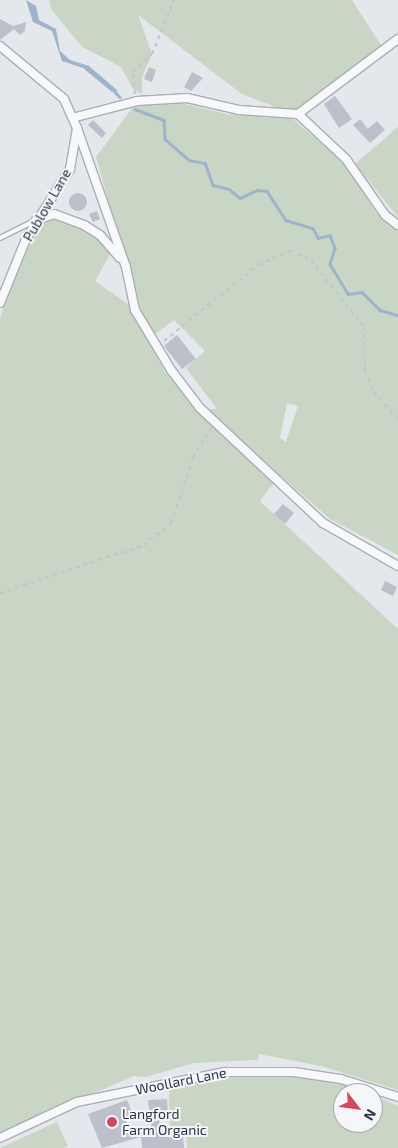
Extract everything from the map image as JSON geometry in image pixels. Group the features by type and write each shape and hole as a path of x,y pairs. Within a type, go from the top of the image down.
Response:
{"street":[{"path":"298,114 398,40"},
{"path":"0,46 64,99 76,117 137,101 187,98 240,110 298,114 346,159 385,215 398,225"},
{"name":"Publow Lane","path":"0,303 36,220 70,169 77,128 76,117"},
{"path":"77,128 126,267 135,310 156,346 214,421 323,523 398,566"},
{"path":"36,220 54,214 84,225 100,235 126,267"},
{"name":"Woollard Lane","path":"0,1138 77,1102 225,1072 312,1075 398,1097"}],"lane":[{"path":"0,238 36,220"}],"path":[{"path":"133,90 133,71 152,54 174,0"},
{"path":"156,346 258,265 290,251 311,260 364,327 365,370 374,392 398,419"},
{"path":"0,593 144,545 170,522 193,458 214,421"}],"green space":[{"path":"49,0 352,0 382,47 296,110 286,111 242,94 138,15 152,54 142,77 142,94 133,89 121,67 82,47 51,9"},
{"path":"172,101 227,114 293,119 344,163 377,214 398,230 398,555 330,519 280,475 260,501 398,629 398,1090 383,1085 383,1083 376,1083 321,1066 259,1054 258,1060 194,1063 146,1077 134,1076 0,1133 0,319 8,290 40,224 53,218 72,222 91,232 112,251 95,281 129,305 165,372 197,410 217,409 186,368 205,351 174,320 155,334 138,307 96,157 133,107","holes":["287,403 298,406 286,442 280,438"]},
{"path":"398,127 398,217 355,164"},
{"path":"228,1076 294,1076 340,1083 333,1083 333,1133 383,1133 383,1099 398,1106 398,1148 187,1148 186,1132 170,1132 169,1085"},
{"path":"57,1122 68,1146 64,1148 0,1148"}],"water":[{"path":"26,0 36,6 39,20 56,29 60,51 70,60 89,66 118,91 112,92 83,68 62,61 52,31 33,22"}],"building":[{"path":"0,19 13,26 26,22 25,31 20,35 14,29 0,40"},
{"path":"149,67 156,70 152,82 144,79"},
{"path":"192,72 203,78 191,91 184,87"},
{"path":"335,96 352,119 339,128 324,104"},
{"path":"360,119 368,129 377,121 385,130 370,143 353,125"},
{"path":"93,120 106,133 102,138 88,125"},
{"path":"74,193 82,193 87,198 85,209 74,211 69,206 69,198"},
{"path":"97,211 100,219 93,222 89,214"},
{"path":"177,335 196,359 182,369 164,346"},
{"path":"283,504 294,513 285,524 274,514"},
{"path":"385,581 397,587 393,596 381,590"},
{"path":"167,1099 168,1116 159,1117 161,1137 183,1136 184,1148 142,1148 141,1137 102,1148 88,1114 127,1100 134,1118 126,1121 130,1133 152,1131 148,1100"}],"waterway":[{"path":"115,92 120,97"},
{"path":"135,109 164,120 165,139 189,160 205,163 213,185 229,189 240,198 257,190 267,191 286,220 313,228 318,238 330,235 335,248 330,264 348,294 362,292 380,310 398,315"}],"place":[{"name":"Langford Farm Organic","path":"112,1122"}]}
